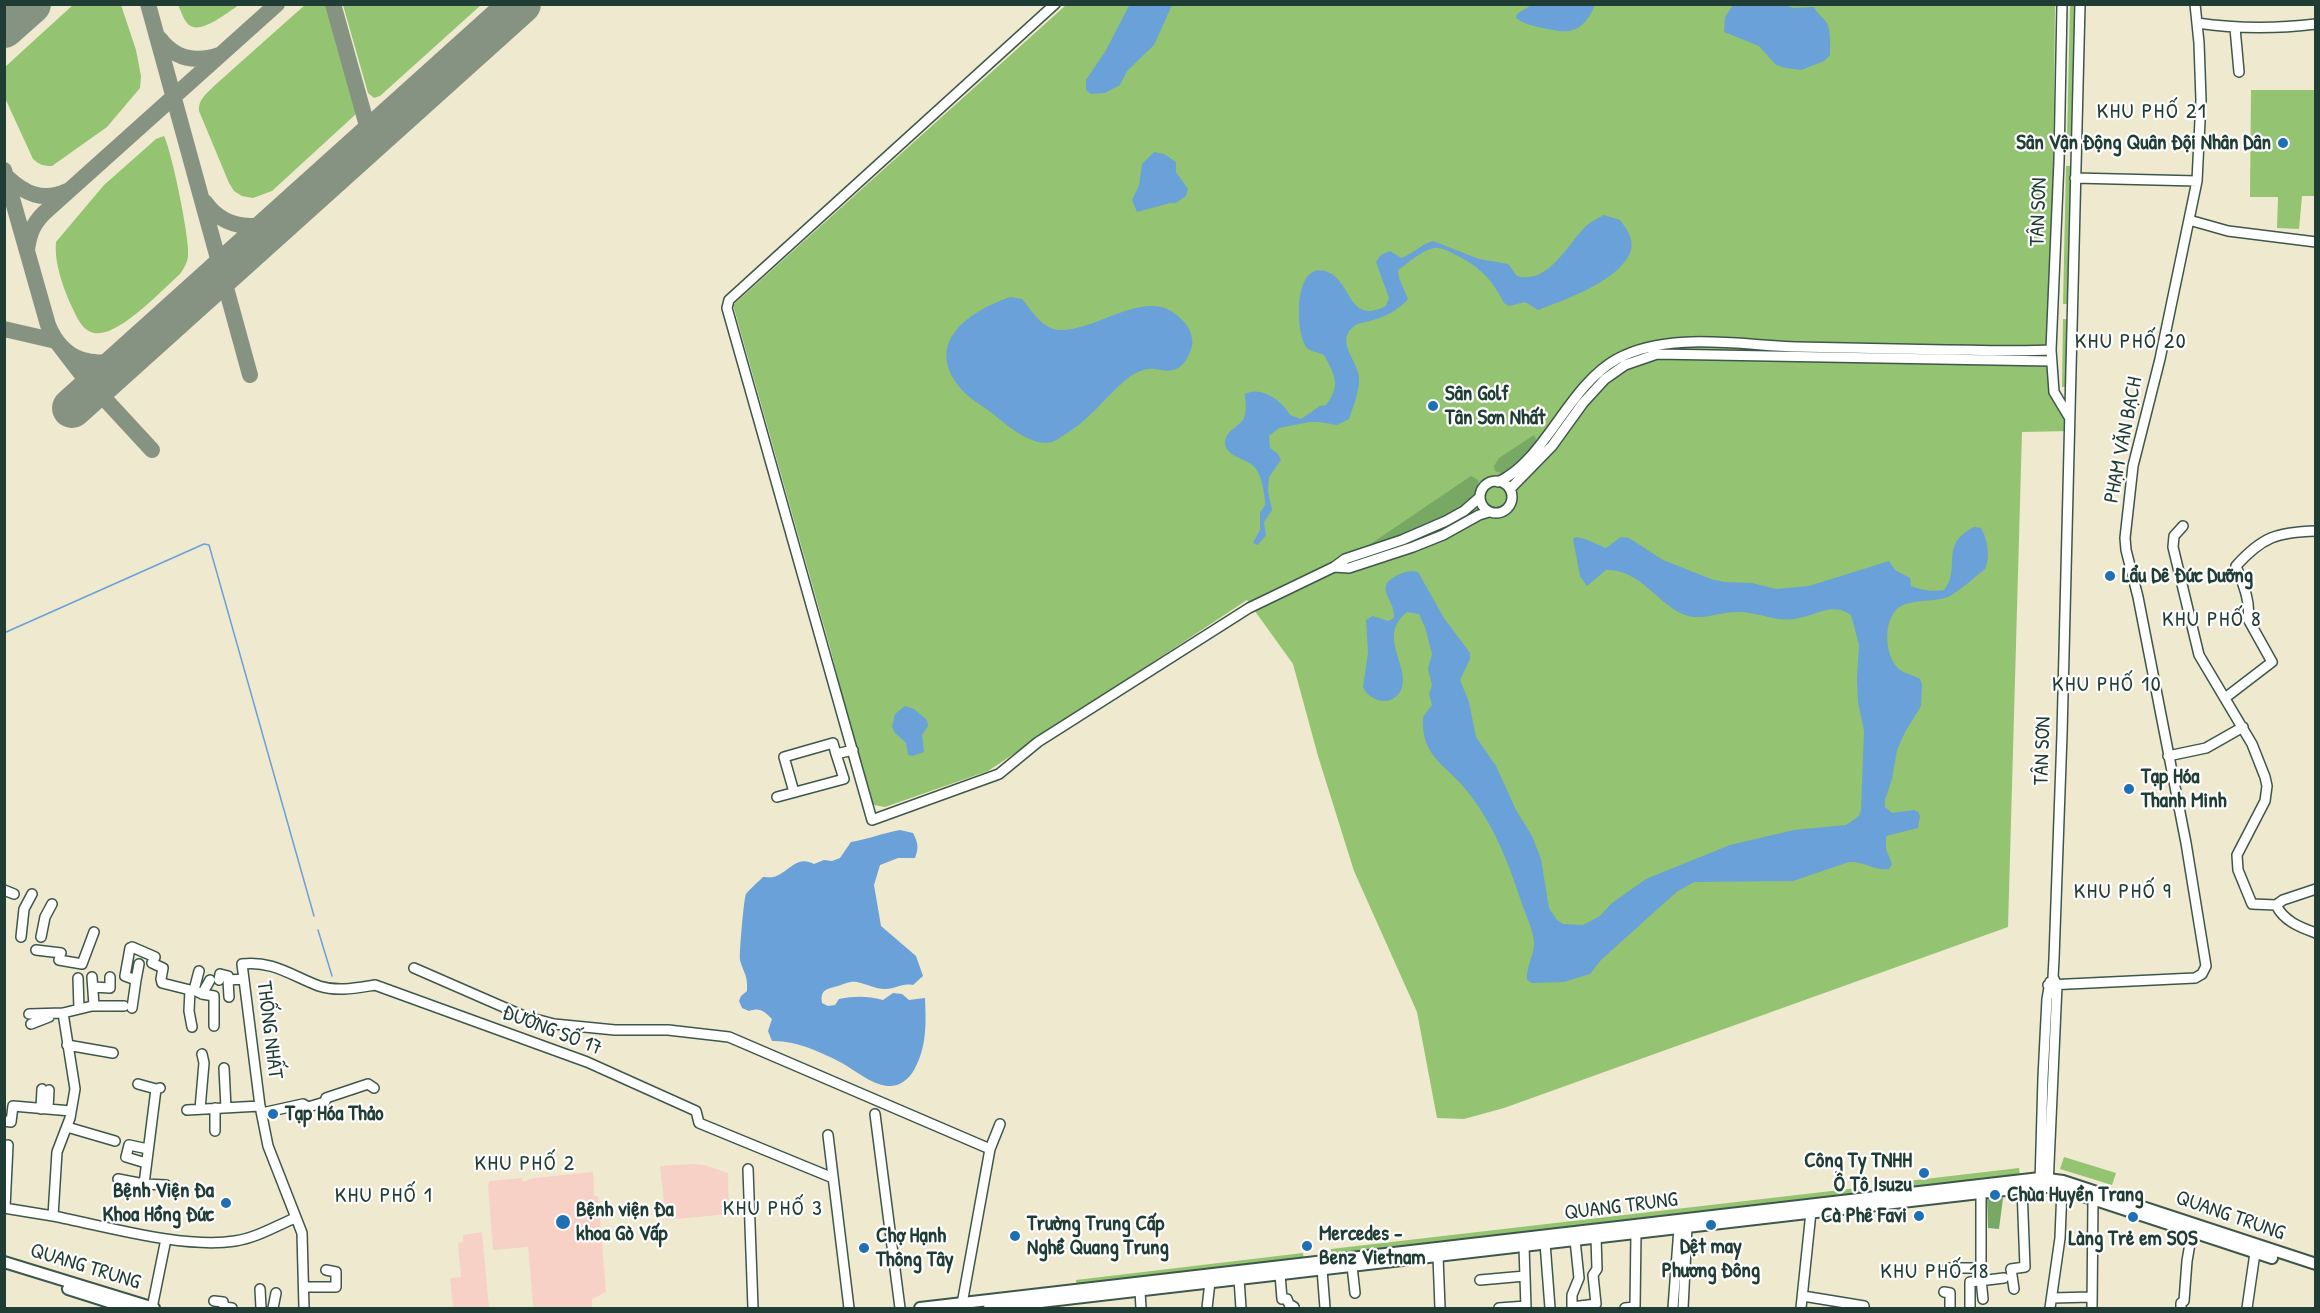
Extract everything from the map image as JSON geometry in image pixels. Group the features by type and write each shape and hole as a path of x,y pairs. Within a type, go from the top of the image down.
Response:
{"main road":[{"name":"QUANG TRUNG","path":"1880,1200 2022,1188 2044,1182 2192,1232 2284,1258 2316,1271"},
{"name":"QUANG TRUNG","path":"989,1308 1070,1295 2044,1182 2099,1193 2255,1249"},
{"name":"QUANG TRUNG","path":"922,1308 1140,1291 1210,1279 1239,1279 1280,1274 1322,1265 1352,1266 1636,1233 1812,1208"},
{"name":"QUANG TRUNG","path":"2284,1258 2316,1264"},
{"name":"QUANG TRUNG","path":"4,1263 153,1308"},
{"name":"QUANG TRUNG","path":"4,1269 128,1308"}],"street":[{"path":"1055,4 729,300 727,308 872,820 999,774 1038,742 1249,608 1334,567 1349,568 1399,547 1455,516 1476,502 1486,485 1508,478 1605,379 1640,354 1698,348 1904,353 2051,350"},
{"name":"TÂN SƠN","path":"2062,4 2060,138 2051,361 2056,396 2069,417"},
{"name":"TÂN SƠN","path":"2044,1182 2062,734 2080,4"},
{"name":"PHẠM VĂN BẠCH","path":"2053,982 2195,978 2205,969 2206,959 2187,853 2138,597 2126,550 2133,466 2160,359 2197,181 2201,100 2195,4"},
{"path":"2197,22 2235,28 2275,29 2316,24"},
{"path":"2235,28 2239,72"},
{"path":"2060,138 2068,145 2073,144 2078,137"},
{"path":"2059,161 2070,155 2076,160"},
{"path":"2075,178 2197,181"},
{"path":"2189,220 2228,231 2316,242"},
{"path":"2053,314 2061,308 2066,308 2073,316"},
{"path":"2008,351 2008,361"},
{"path":"1904,353 2008,361 2051,361"},
{"path":"2053,384 2056,391 2063,393 2069,389 2070,385"},
{"path":"1399,547 1443,535 1479,515 1489,512 1498,513 1508,507 1511,501 1510,489 1552,446 1564,420"},
{"path":"1498,482 1510,489"},
{"path":"1480,497 1483,506 1489,512"},
{"path":"2183,526 2172,540 2199,655 2252,744 2267,786 2265,801 2237,855 2238,870 2252,904 2276,905 2283,900 2316,889"},
{"path":"2225,698 2272,662 2248,619 2244,588 2236,566 2268,538 2289,532 2316,531"},
{"path":"2168,756 2206,748 2243,727"},
{"path":"777,797 844,779 833,743 784,757 794,792"},
{"path":"836,754 853,750"},
{"path":"4,890 14,894"},
{"path":"21,937 24,909 32,894"},
{"path":"41,938 45,916 52,904"},
{"path":"2276,905 2283,916 2300,928 2316,933"},
{"path":"36,950 82,964 94,933"},
{"path":"136,980 125,976 131,948 155,957 152,963 163,968 162,983 190,990 189,1011 192,1027"},
{"name":"ĐƯỜNG SỐ 17","path":"242,964 255,962 271,965 320,986 342,990 375,985 587,1062 696,1111 699,1123 834,1178"},
{"path":"30,1019 94,1006 128,1007 139,964"},
{"name":"THỐNG NHẤT","path":"242,964 261,1109 271,1156 302,1233 304,1308"},
{"path":"414,968 524,1016 554,1024 615,1030 669,1030 729,1037 989,1154"},
{"path":"198,992 199,971"},
{"path":"92,977 94,1006"},
{"path":"93,987 110,987 110,977"},
{"path":"78,978 79,1009"},
{"path":"198,992 219,980 244,980"},
{"path":"219,980 229,996"},
{"path":"198,992 214,996 214,1026"},
{"path":"53,1215 57,1152 67,1127 75,1089 63,1013"},
{"path":"67,1045 113,1053"},
{"path":"200,1109 204,1063 202,1054"},
{"path":"224,1068 226,1108"},
{"path":"138,1083 158,1089 144,1184"},
{"path":"187,1110 261,1109 303,1104 308,1107 325,1102 326,1098 368,1084 374,1088"},
{"path":"45,1090 45,1109"},
{"path":"10,1133 8,1122 13,1106 71,1111"},
{"path":"215,1131 216,1108"},
{"path":"875,1114 900,1308"},
{"path":"962,1304 989,1154 1000,1124"},
{"path":"67,1127 115,1141"},
{"path":"828,1135 849,1308"},
{"path":"8,1145 5,1208 53,1215 166,1239 212,1242 248,1238 295,1218"},
{"path":"146,1163 126,1157 129,1145 148,1149"},
{"path":"748,1169 753,1308"},
{"path":"118,1179 166,1185"},
{"path":"2014,1289 2011,1269 2025,1267 2022,1188"},
{"path":"2050,1308 2060,1238 2062,1189"},
{"path":"1981,1192 1983,1299"},
{"path":"2092,1308 2093,1200"},
{"path":"1802,1308 1812,1208"},
{"path":"1673,1308 1683,1227"},
{"path":"1683,1227 1683,1308"},
{"path":"2181,1308 2181,1303 2184,1301 2192,1232"},
{"path":"1625,1308 1635,1307 1636,1233"},
{"path":"1575,1240 1580,1278 1572,1295 1572,1307 1596,1304 1593,1275 1597,1269 1596,1237"},
{"path":"153,1308 166,1239"},
{"path":"1545,1243 1550,1308"},
{"path":"1498,1308 1526,1307 1524,1246"},
{"path":"2247,1308 2255,1249"},
{"path":"1438,1256 1440,1308"},
{"path":"1322,1265 1325,1308"},
{"path":"1352,1266 1355,1293"},
{"path":"1947,1268 1981,1268"},
{"path":"304,1287 336,1287 336,1272 326,1270"},
{"path":"1280,1274 1281,1304"},
{"path":"1480,1280 1525,1276"},
{"path":"1970,1308 1970,1282 2004,1278"},
{"path":"1207,1308 1210,1279"},
{"path":"1239,1279 1241,1306 1251,1308"},
{"path":"260,1289 261,1308"},
{"path":"1140,1291 1141,1308"},
{"path":"1944,1292 1950,1293 1950,1308"},
{"path":"273,1308 276,1293"},
{"path":"1803,1296 1864,1306"},
{"path":"2052,1298 2091,1297"},
{"path":"1281,1304 1287,1299 1294,1307"},
{"path":"214,1301 223,1302 223,1307 232,1308"}],"shaded area":[{"path":"693,1164 728,1173 729,1214 666,1220 660,1166"},
{"name":"Bệnh viện Đa khoa Gò Vấp","path":"593,1172 594,1196 598,1196 606,1292 592,1299 592,1308 536,1308 533,1305 528,1247 493,1250 488,1184 490,1181 522,1178 523,1182 534,1178"},
{"path":"482,1232 489,1308 453,1308 450,1278 461,1277 458,1243 463,1242 463,1235"}],"green space":[{"path":"74,4 121,5 136,50 141,76 140,88 107,127 52,166 44,165 33,159 5,98 5,67"},
{"path":"306,4 326,5 356,114 272,191 253,198 242,196 234,191 229,183 199,111 200,104 203,97 214,86"},
{"path":"343,4 481,5 380,96 374,98 368,93"},
{"path":"178,5 239,5 207,25 194,27 186,21"},
{"name":"Sân Golf Tân Sơn Nhất","path":"1066,5 2055,5 2051,398 2071,422 2070,431 2022,432 2008,927 1504,1108 1464,1119 1437,1118 1417,1012 1354,871 1318,756 1293,664 1247,600 988,771 885,807 869,804 831,651 733,305"},
{"path":"2070,5 2080,5 2078,138 2067,138"},
{"name":"Sân Vận Động Quân Đội Nhân Dân","path":"2251,90 2315,90 2315,196 2302,196 2299,229 2277,228 2278,197 2250,197"},
{"path":"164,136 184,216 188,248 187,261 180,274 140,311 115,328 104,333 94,333 79,322 71,305 58,266 56,242 104,185 156,139"},
{"path":"2066,166 2078,166 2074,304 2063,304"},
{"path":"2063,319 2073,320 2070,387 2062,387"},
{"path":"1534,435 1537,441 1536,446 1512,471 1504,474 1495,471 1494,466 1499,458"},
{"path":"1471,476 1478,480 1477,494 1456,513 1425,527 1369,545"},
{"path":"2064,1157 2116,1173 2112,1185 2060,1169"},
{"path":"2019,1168 2020,1177 1892,1191 1891,1183"},
{"path":"1866,1187 1867,1195 1331,1257 1331,1249"},
{"path":"1987,1197 2003,1198 1999,1229 1988,1228"},
{"path":"1303,1253 1304,1261 1077,1286 1076,1280"}],"water":[{"path":"1130,4 1172,5 1154,45 1127,71 1120,85 1105,93 1091,94 1086,90 1086,80 1105,52"},
{"path":"1533,4 1595,5 1581,26 1569,31 1561,31 1532,26 1516,18 1517,14"},
{"path":"1781,4 1793,8 1814,7 1827,23 1830,34 1830,55 1824,61 1801,70 1786,68 1776,65 1759,46 1724,32 1725,17 1733,5"},
{"path":"1154,152 1164,154 1176,162 1176,172 1188,189 1186,196 1176,203 1137,212 1132,200 1139,186 1142,164"},
{"path":"1604,215 1620,220 1629,234 1632,246 1625,261 1616,271 1591,288 1538,310 1525,302 1509,306 1504,303 1490,280 1479,269 1442,249 1434,248 1425,251 1398,270 1408,299 1388,314 1356,325 1347,334 1347,346 1359,377 1349,419 1337,425 1309,422 1279,428 1269,436 1270,448 1278,454 1281,460 1269,477 1268,491 1272,510 1264,522 1266,535 1258,545 1253,543 1260,530 1260,513 1265,505 1264,491 1258,472 1253,465 1229,452 1225,443 1229,433 1244,418 1245,394 1264,393 1277,400 1290,415 1301,419 1320,406 1326,405 1334,392 1335,380 1324,355 1307,348 1300,328 1300,300 1302,287 1307,277 1315,271 1325,271 1341,283 1357,306 1373,311 1386,306 1389,298 1376,262 1381,255 1390,251 1401,258 1433,241 1479,259 1508,264 1517,276 1528,277 1548,269 1587,225"},
{"path":"1010,297 1022,299 1043,323 1060,330 1091,324 1139,307 1154,306 1168,309 1183,321 1191,333 1191,350 1177,369 1167,371 1147,369 1131,376 1082,422 1055,441 1044,443 1036,441 1012,429 969,397 957,384 949,368 947,353 950,340 958,328 982,310"},
{"path":"1974,527 1981,528 1985,537 1988,559 1985,569 1948,597 1903,605 1891,617 1888,626 1888,646 1894,664 1900,670 1920,679 1922,684 1921,706 1897,750 1892,779 1885,800 1885,807 1892,813 1914,810 1918,812 1920,816 1918,828 1886,836 1886,849 1892,864 1889,869 1849,862 1793,881 1694,882 1678,891 1662,905 1601,960 1590,974 1564,982 1532,983 1527,980 1534,939 1507,861 1480,809 1463,786 1431,753 1426,743 1423,717 1432,705 1429,694 1432,685 1428,669 1432,654 1419,614 1407,612 1398,621 1395,630 1394,640 1403,678 1399,693 1389,700 1377,700 1363,687 1368,653 1366,620 1373,616 1388,621 1394,618 1394,611 1386,589 1391,579 1407,572 1418,572 1444,618 1470,653 1470,659 1460,680 1469,702 1476,737 1496,766 1516,810 1532,836 1541,859 1549,908 1557,920 1563,924 1583,925 1600,916 1612,903 1646,879 1730,845 1794,830 1846,825 1859,816 1861,810 1864,731 1858,702 1859,645 1851,615 1837,609 1787,620 1740,612 1700,617 1683,614 1672,608 1642,583 1619,571 1606,570 1587,586 1580,576 1573,539 1576,537 1585,539 1606,548 1621,537 1629,538 1663,560 1711,579 1752,583 1776,589 1809,586 1889,561 1895,570 1910,578 1911,586 1936,591 1944,590 1949,582 1953,549 1957,541"},
{"path":"905,706 914,709 927,720 928,726 922,735 924,752 912,756 908,755 906,743 894,732 892,726 895,714"},
{"path":"900,830 913,833 917,845 915,858 898,858 880,865 874,885 881,926 916,956 923,976 913,985 889,989 849,982 825,990 822,995 822,1003 828,1006 835,1005 839,999 850,997 883,1000 893,993 902,994 909,1000 925,998 925,1035 918,1061 912,1074 906,1080 887,1086 869,1080 817,1051 790,1042 772,1041 768,1031 772,1019 762,1011 756,1009 749,1011 742,1008 739,1001 747,991 746,978 740,960 740,948 746,894 763,877 779,875 802,861 814,864 824,860 832,861 840,858 851,842"}],"waterway":[{"path":"4,633 204,544 209,545 314,916"},
{"path":"318,930 332,976"}],"taxiway":[{"path":"148,4 250,375"},
{"path":"27,250 32,230 44,213 277,4"},
{"path":"333,4 371,140"},
{"path":"160,39 172,51 186,58 202,59 219,55"},
{"path":"4,170 48,325 54,338 71,355 82,360 105,362 130,356"},
{"path":"7,177 28,192 42,196 67,191"},
{"path":"205,202 212,211 239,225 260,225 282,220"},
{"path":"4,329 56,341 79,371 152,450"}],"runway":[{"path":"4,28 31,4"},
{"path":"72,408 521,4"}],"place":[{"name":"Sân Vận Động Quân Đội Nhân Dân","path":"2283,143"},
{"name":"Sân Golf Tân Sơn Nhất","path":"1433,406"},
{"name":"Lẩu Dê Đức Dưỡng","path":"2110,576"},
{"name":"Tạp Hóa Thanh Minh","path":"2129,789"},
{"name":"Tạp Hóa Thảo","path":"273,1114"},
{"name":"Công Ty TNHH Ô Tô Isuzu","path":"1924,1173"},
{"name":"Chùa Huyền Trang","path":"1995,1195"},
{"name":"Bệnh Viện Đa Khoa Hồng Đức","path":"226,1203"},
{"name":"Cà Phê Favi","path":"1919,1216"},
{"name":"Làng Trẻ em SOS","path":"2133,1217"},
{"name":"Bệnh viện Đa khoa Gò Vấp","path":"563,1222"},
{"name":"Dệt may Phương Đông","path":"1711,1225"},
{"name":"Trường Trung Cấp Nghề Quang Trung","path":"1015,1236"},
{"name":"Mercedes - Benz Vietnam","path":"1307,1246"},
{"name":"Chợ Hạnh Thông Tây","path":"864,1248"}],"district":[{"name":"KHU PHỐ 21","path":"2152,112"},
{"name":"KHU PHỐ 20","path":"2131,342"},
{"name":"KHU PHỐ 8","path":"2212,620"},
{"name":"KHU PHỐ 10","path":"2107,685"},
{"name":"KHU PHỐ 9","path":"2123,892"},
{"name":"KHU PHỐ 2","path":"525,1164"},
{"name":"KHU PHỐ 1","path":"384,1196"},
{"name":"KHU PHỐ 3","path":"773,1209"},
{"name":"KHU PHỐ 18","path":"1935,1272"}]}
